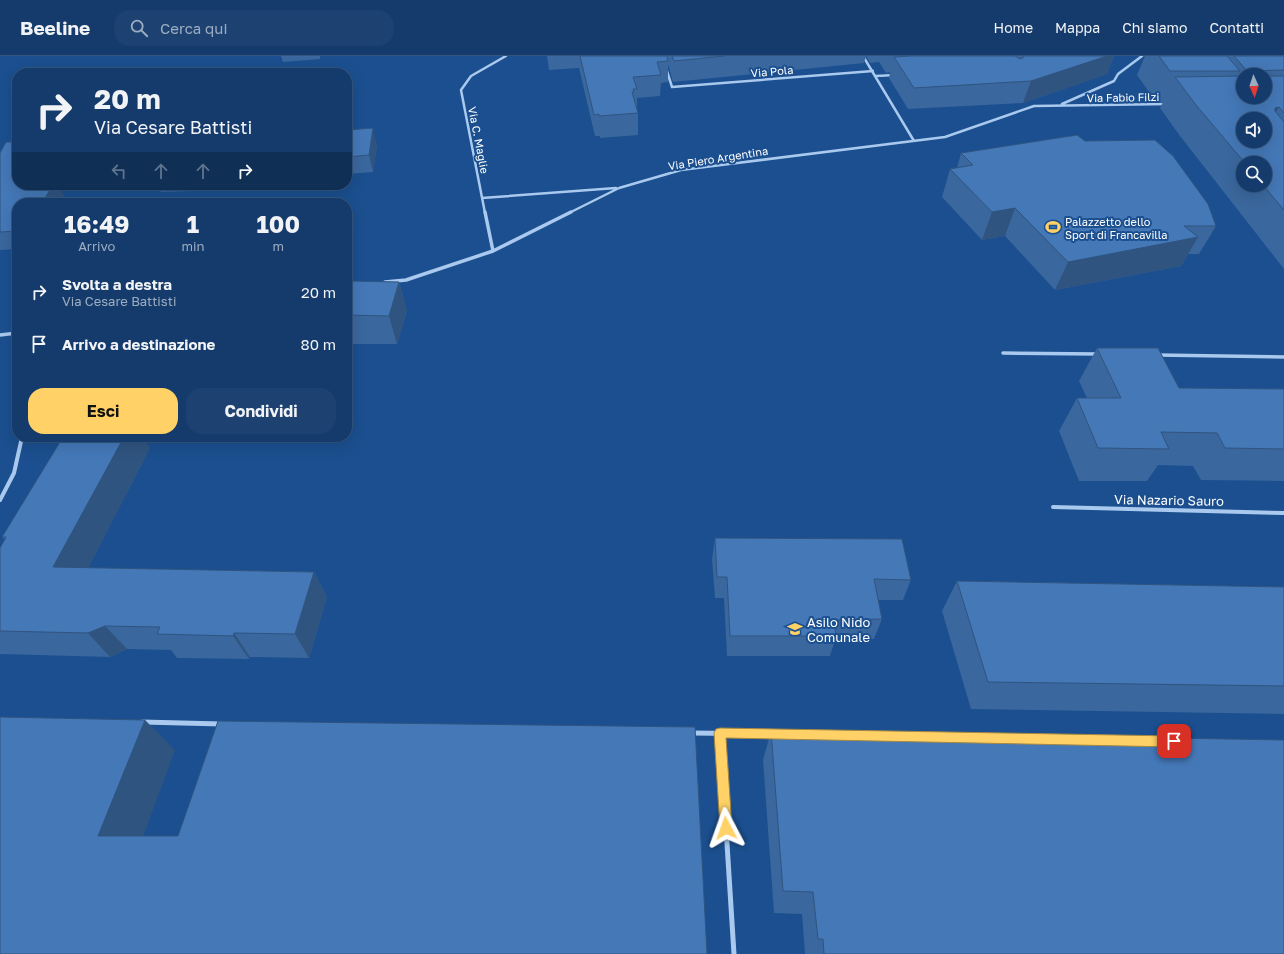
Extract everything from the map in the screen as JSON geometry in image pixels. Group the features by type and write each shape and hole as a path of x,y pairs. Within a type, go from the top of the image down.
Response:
{"street":[{"name":"Via C. Maglie","path":"493,251 461,90 471,76 506,56"},
{"path":"863,56 914,141"},
{"path":"1059,105 1114,82 1118,74 1142,56"},
{"name":"Via Pola","path":"665,62 672,87 873,71"},
{"path":"876,76 899,74"},
{"name":"Via Fabio Filzi","path":"1034,106 1175,104"},
{"name":"Via Piero Argentina","path":"384,283 406,280 493,251 619,188 681,170 944,137 1034,106"},
{"path":"482,198 619,188"},
{"path":"0,335 12,334"},
{"path":"1002,353 1104,354"},
{"path":"1151,355 1284,357"},
{"path":"0,500 14,473 21,442"},
{"name":"Via Nazario Sauro","path":"1053,507 1284,512"},
{"path":"136,722 232,724"},
{"path":"688,732 783,734"},
{"path":"720,733 734,954"}],"building":[{"path":"580,56 667,56 668,61 657,62 661,75 633,77 637,89 633,89 634,92 632,92 638,113 599,116 599,114 594,115"},
{"path":"672,56 724,56 674,61"},
{"path":"1015,56 1020,59 1023,58 1023,56 1107,56 1031,81 914,88 894,57"},
{"path":"1159,56 1227,56 1237,68 1236,68 1236,71 1170,71"},
{"path":"1234,56 1284,56 1284,70 1272,70 1272,68 1244,68"},
{"path":"1236,76 1236,104 1272,104 1272,76 1284,76 1284,113 1279,107 1275,108 1275,111 1284,122 1284,210 1269,192 1272,192 1272,156 1239,156 1196,105 1175,77"},
{"path":"373,128 369,155 352,157 352,130"},
{"path":"1077,135 1085,141 1155,140 1173,156 1208,204 1216,226 1184,226 1198,237 1068,262 1015,208 992,212 950,169 973,165 961,153"},
{"path":"6,142 12,142 12,190 50,190 45,198 12,198 12,231 0,232 0,153"},
{"path":"352,281 399,282 389,316 352,315"},
{"path":"1097,348 1158,348 1179,388 1284,389 1284,449 1225,448 1217,433 1161,432 1169,449 1098,448 1077,398 1121,398"},
{"path":"60,442 121,442 53,567 314,572 295,634 234,633 233,636 157,634 160,627 105,626 88,633 0,631 0,548 6,537 2,537"},
{"path":"715,538 902,539 911,580 874,579 882,619 834,620 836,636 730,636 727,577 717,577"},
{"path":"957,581 1284,587 1284,686 988,682"},
{"path":"0,717 145,720 98,836 178,836 218,721 695,727 707,954 0,954"},
{"path":"771,731 1284,740 1284,954 824,954 823,939 818,939 813,892 783,891"}],"place":[{"name":"Palazzetto dello Sport di Francavilla","path":"1053,227"},
{"name":"Asilo Nido Comunale","path":"795,629"}],"route":[{"path":"726,828 720,733 1174,741"}]}
